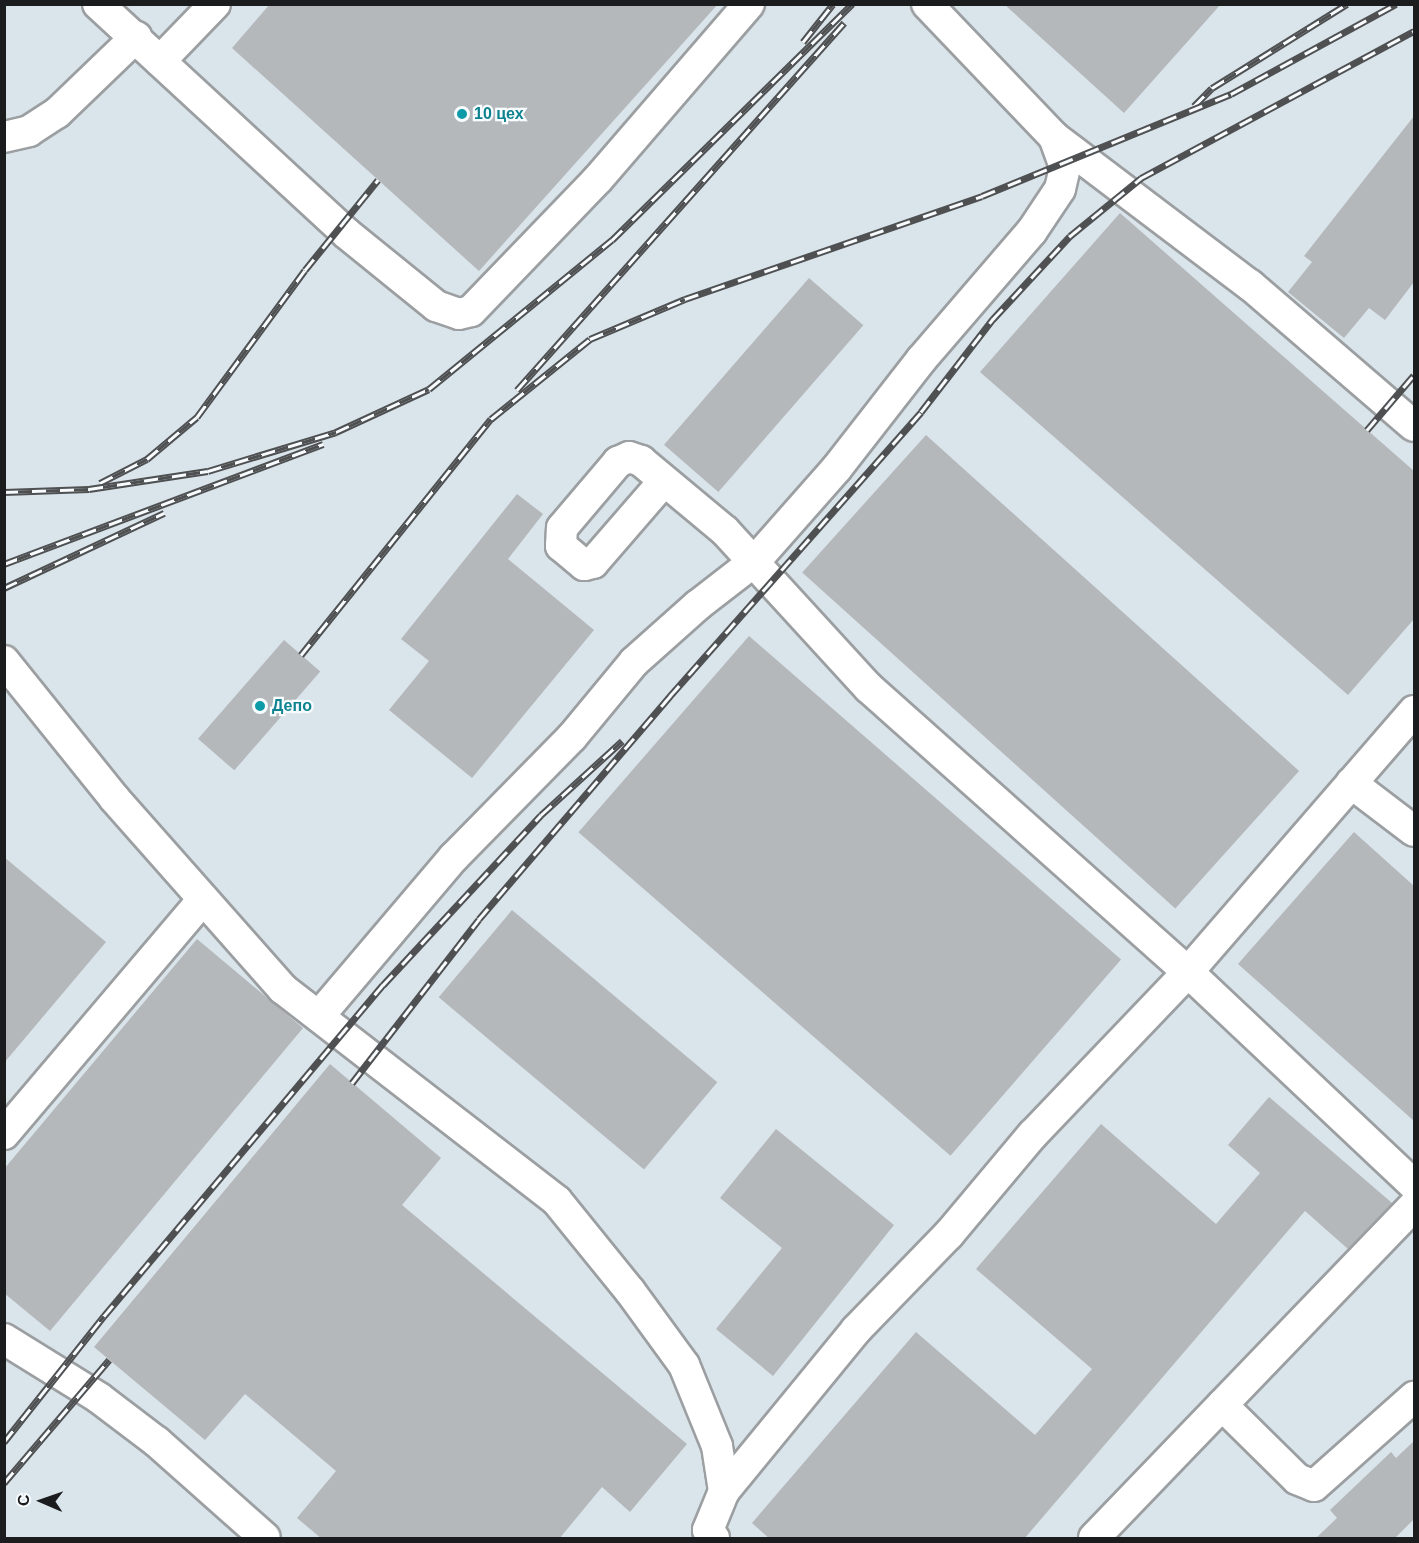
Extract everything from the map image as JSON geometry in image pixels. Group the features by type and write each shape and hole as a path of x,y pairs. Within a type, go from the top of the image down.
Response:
{"lane":[{"path":"98,4 346,233 436,306 459,314 471,310 598,179 749,4"},
{"path":"160,61 215,4"},
{"path":"927,4 1054,137 1250,285 1414,426"},
{"path":"4,137 29,131 57,113 136,37"},
{"path":"319,1016 454,857 572,737 634,662 698,605 755,561 1032,231 1060,189 1065,167 1054,137"},
{"path":"664,482 725,531 755,561 869,688 1188,972 1414,1185"},
{"path":"4,661 78,755 283,988 557,1201 630,1291 684,1365 717,1446 724,1491"},
{"path":"707,1536 724,1491 856,1330 949,1234 1033,1134 1188,972 1414,711"},
{"path":"1351,783 1414,831"},
{"path":"4,1134 203,899"},
{"path":"1094,1539 1414,1205"},
{"path":"4,1339 124,1417 265,1539"},
{"path":"1222,1405 1290,1473 1304,1484 1314,1486 1414,1397"}],"shaded area":[{"path":"5,5 1414,5 1414,1538 5,1538"}],"building":[{"name":"10 цех","path":"270,4 718,4 479,271 232,48"},
{"path":"1004,4 1221,4 1124,113"},
{"path":"1414,116 1414,282 1385,320 1369,308 1344,338 1288,292 1312,262 1304,256"},
{"path":"1120,213 1414,471 1414,619 1348,695 980,372"},
{"path":"809,278 863,325 718,492 664,445"},
{"path":"926,435 1299,771 1175,908 802,572"},
{"path":"517,494 543,514 508,559 594,630 472,778 389,710 429,661 401,639"},
{"path":"749,636 1121,959 950,1156 578,832"},
{"name":"Депо","path":"284,640 320,671 234,770 198,739"},
{"path":"1354,832 1414,886 1414,1121 1238,964"},
{"path":"4,857 106,942 4,1063"},
{"path":"512,910 717,1082 644,1170 439,997"},
{"path":"197,939 303,1028 50,1331 4,1293 4,1169"},
{"path":"330,1064 441,1158 402,1205 687,1444 630,1512 602,1487 559,1539 322,1539 297,1518 336,1471 245,1394 205,1440 94,1347"},
{"path":"1269,1097 1392,1203 1348,1249 1305,1211 1024,1539 770,1539 752,1523 916,1332 1035,1435 1092,1369 976,1269 1101,1124 1216,1224 1260,1173 1228,1145"},
{"path":"776,1129 894,1225 773,1376 716,1329 782,1248 720,1198"},
{"path":"1414,1441 1414,1519 1394,1539 1315,1539 1337,1518 1330,1510 1391,1452 1396,1458"}],"railway":[{"path":"803,42 833,4"},
{"path":"4,492 89,489 208,471 336,432 429,389 612,240 852,4"},
{"path":"1194,106 1212,88 1347,4"},
{"path":"301,655 491,419 590,339 685,299 982,196 1231,94 1396,4"},
{"path":"517,390 844,23"},
{"path":"352,1083 479,919 670,696 921,412 993,319 1070,236 1141,178 1414,31"},
{"path":"100,483 147,459 197,417 305,270 378,180"},
{"path":"1367,430 1414,375"},
{"path":"4,564 323,444"},
{"path":"4,588 164,513"},
{"path":"4,1442 104,1316 383,985 541,815 622,741"},
{"path":"4,1483 109,1360"}],"place":[{"name":"10 цех","path":"462,114"},
{"name":"Депо","path":"260,706"}]}
